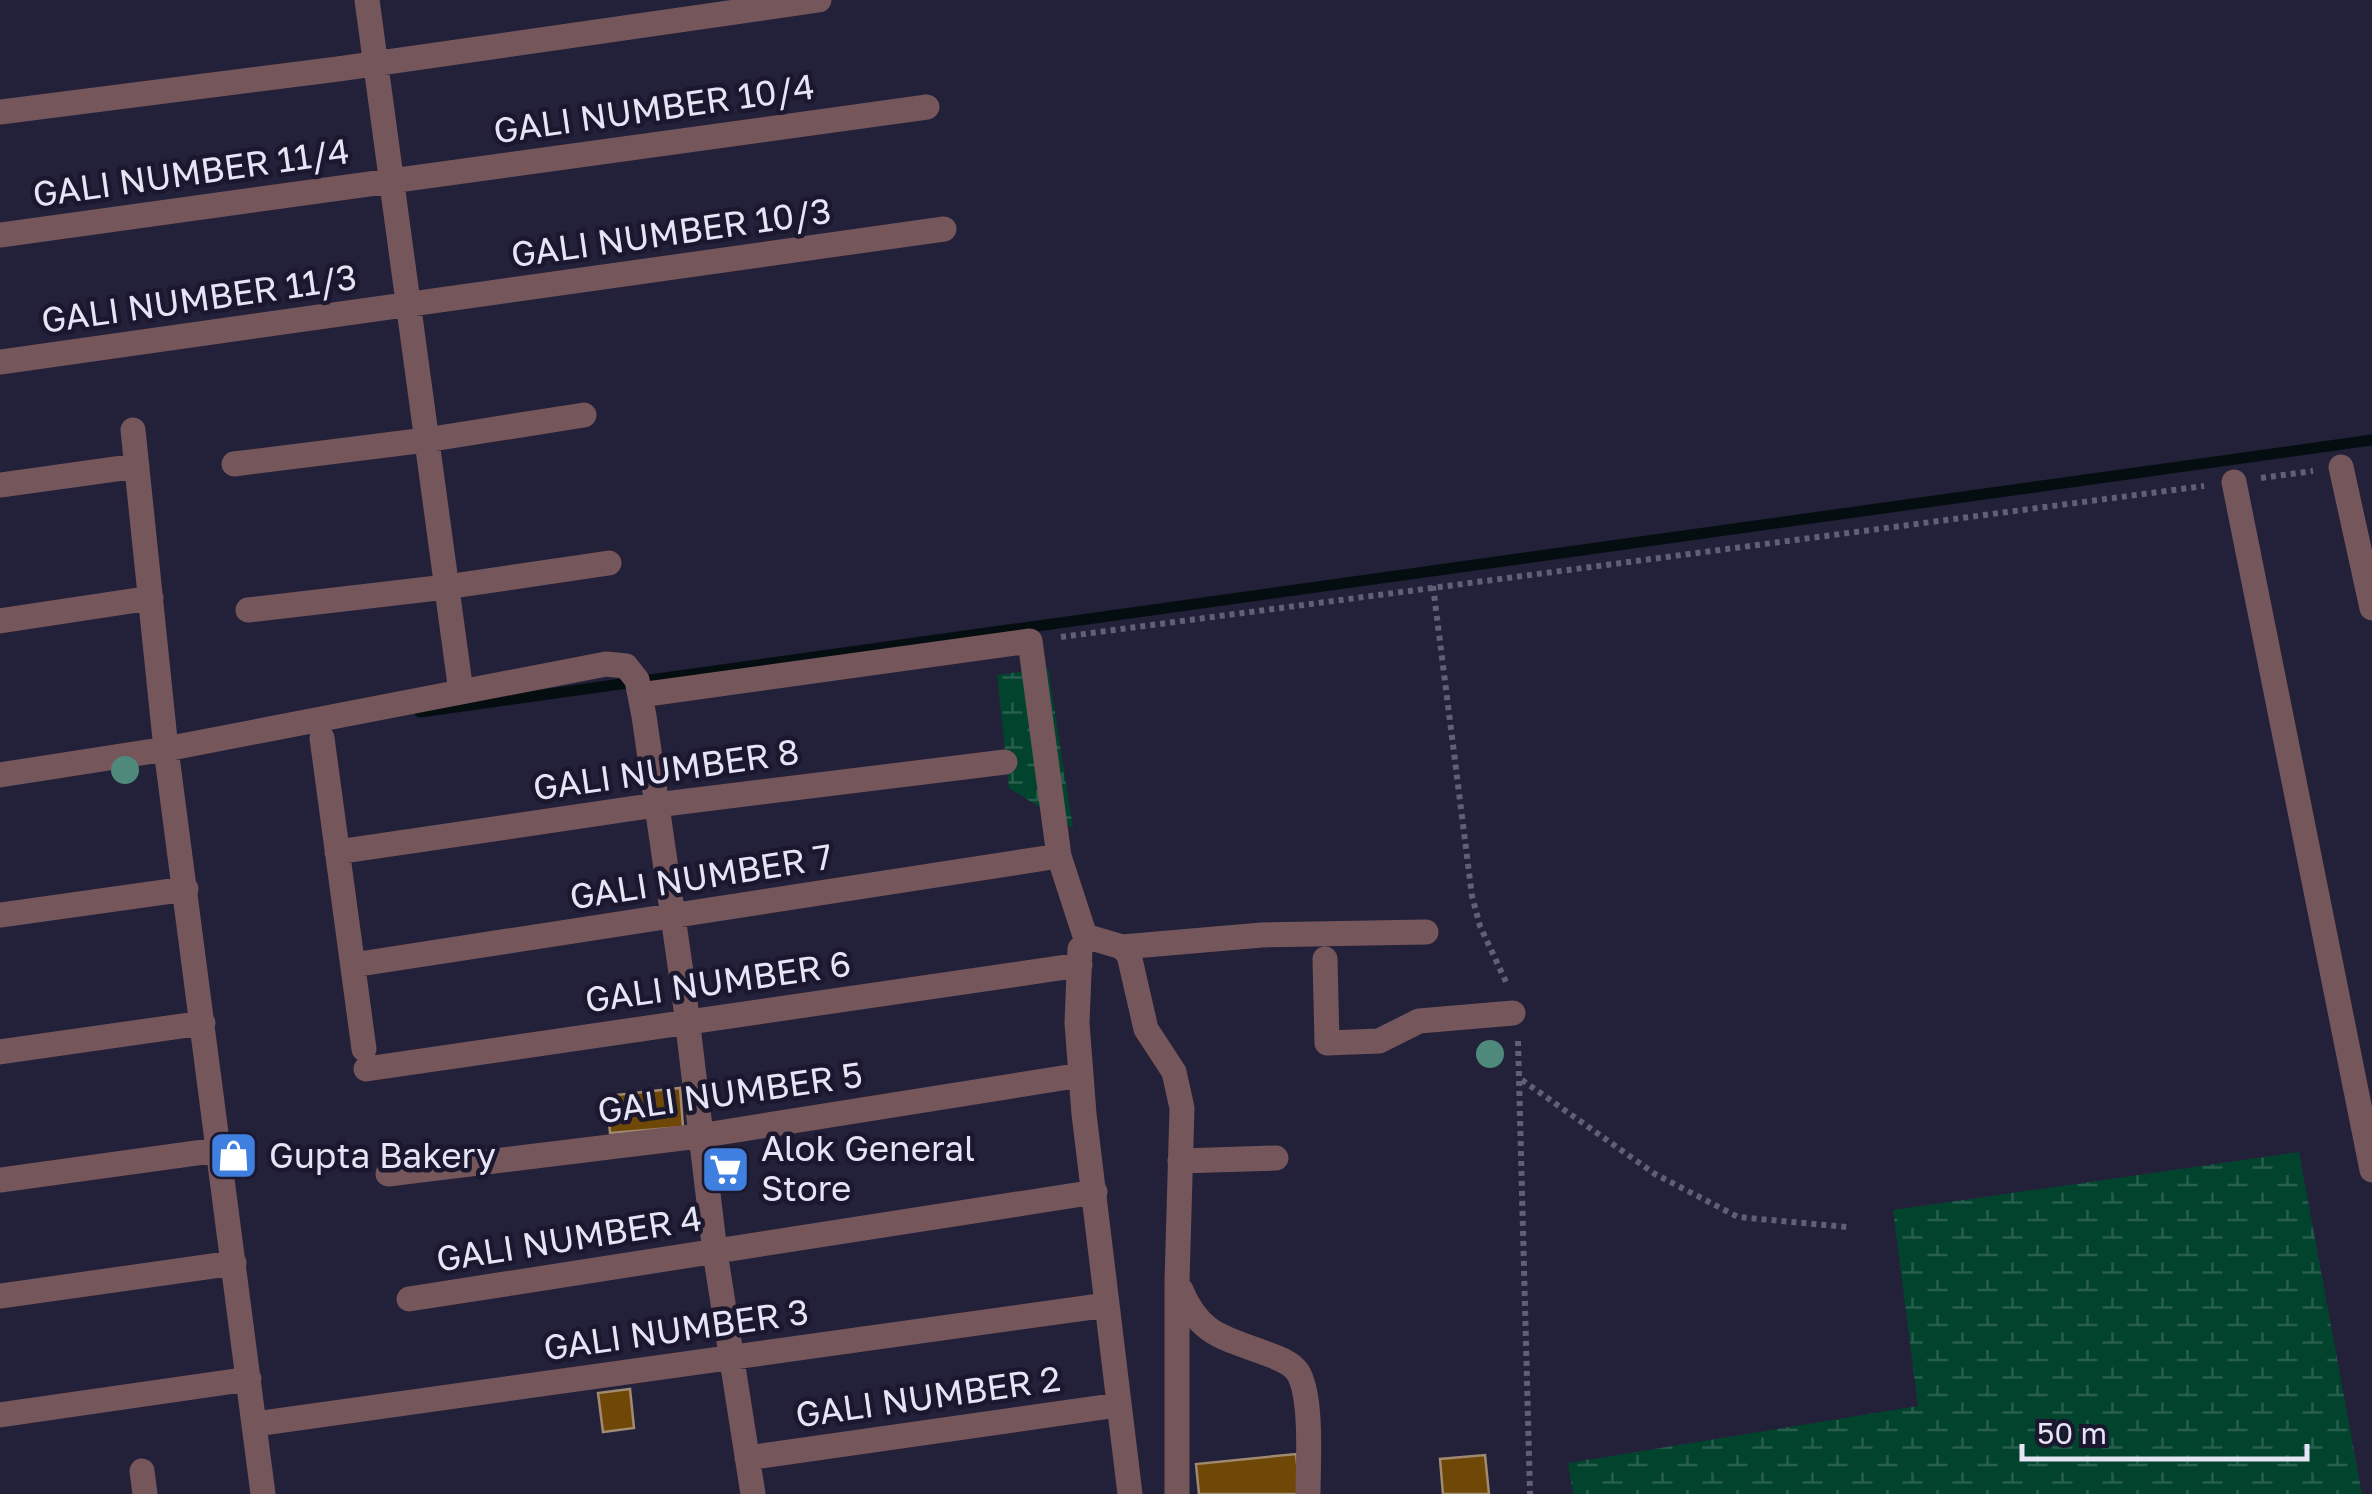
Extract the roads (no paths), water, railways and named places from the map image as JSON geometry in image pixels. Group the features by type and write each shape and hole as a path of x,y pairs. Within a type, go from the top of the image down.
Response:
{"street":[{"path":"367,0 461,692"},
{"path":"0,112 375,64 819,0"},
{"name":"GALI NUMBER 10/4","path":"391,180 927,107"},
{"name":"GALI NUMBER 11/4","path":"0,235 391,180"},
{"name":"GALI NUMBER 10/3","path":"408,306 944,229"},
{"name":"GALI NUMBER 11/3","path":"0,362 408,306"},
{"path":"234,464 584,415"},
{"path":"133,430 166,749 263,1494"},
{"path":"0,485 137,466"},
{"path":"2341,467 2372,608"},
{"path":"2234,482 2372,1170"},
{"path":"248,610 609,563"},
{"path":"0,621 150,598"},
{"path":"640,696 1030,641 1059,856 1085,936 1122,946 1262,934 1426,932"},
{"path":"0,775 166,749 606,664 626,666 637,680 640,696 687,1022 714,1252 752,1494"},
{"path":"322,738 353,965"},
{"name":"GALI NUMBER 8","path":"337,852 656,805 1004,762"},
{"name":"GALI NUMBER 7","path":"353,965 1059,856"},
{"path":"0,915 186,889"},
{"path":"1080,924 1077,1023 1081,1075 1130,1494"},
{"path":"1122,946 1128,955 1146,1028 1174,1072 1182,1108 1177,1494"},
{"path":"1325,959 1327,1043 1379,1041 1418,1022 1513,1013"},
{"name":"GALI NUMBER 6","path":"353,965 365,1059 687,1022 1080,965"},
{"path":"0,1052 202,1024"},
{"name":"GALI NUMBER 5","path":"388,1174 699,1136 1081,1075"},
{"path":"0,1180 218,1150"},
{"path":"1180,1161 1276,1158"},
{"name":"GALI NUMBER 4","path":"409,1299 1095,1192"},
{"path":"0,1296 234,1263"},
{"path":"1177,1280 1192,1315 1206,1329 1287,1362 1298,1372 1306,1406 1308,1494"},
{"name":"GALI NUMBER 3","path":"255,1424 1106,1305"},
{"path":"0,1415 249,1380"},
{"name":"GALI NUMBER 2","path":"747,1458 1118,1405"}],"waterway":[{"path":"420,712 2372,440"}],"place":[{"name":"Gupta Bakery","path":"234,1156"},
{"name":"Alok General Store","path":"726,1169"}]}
